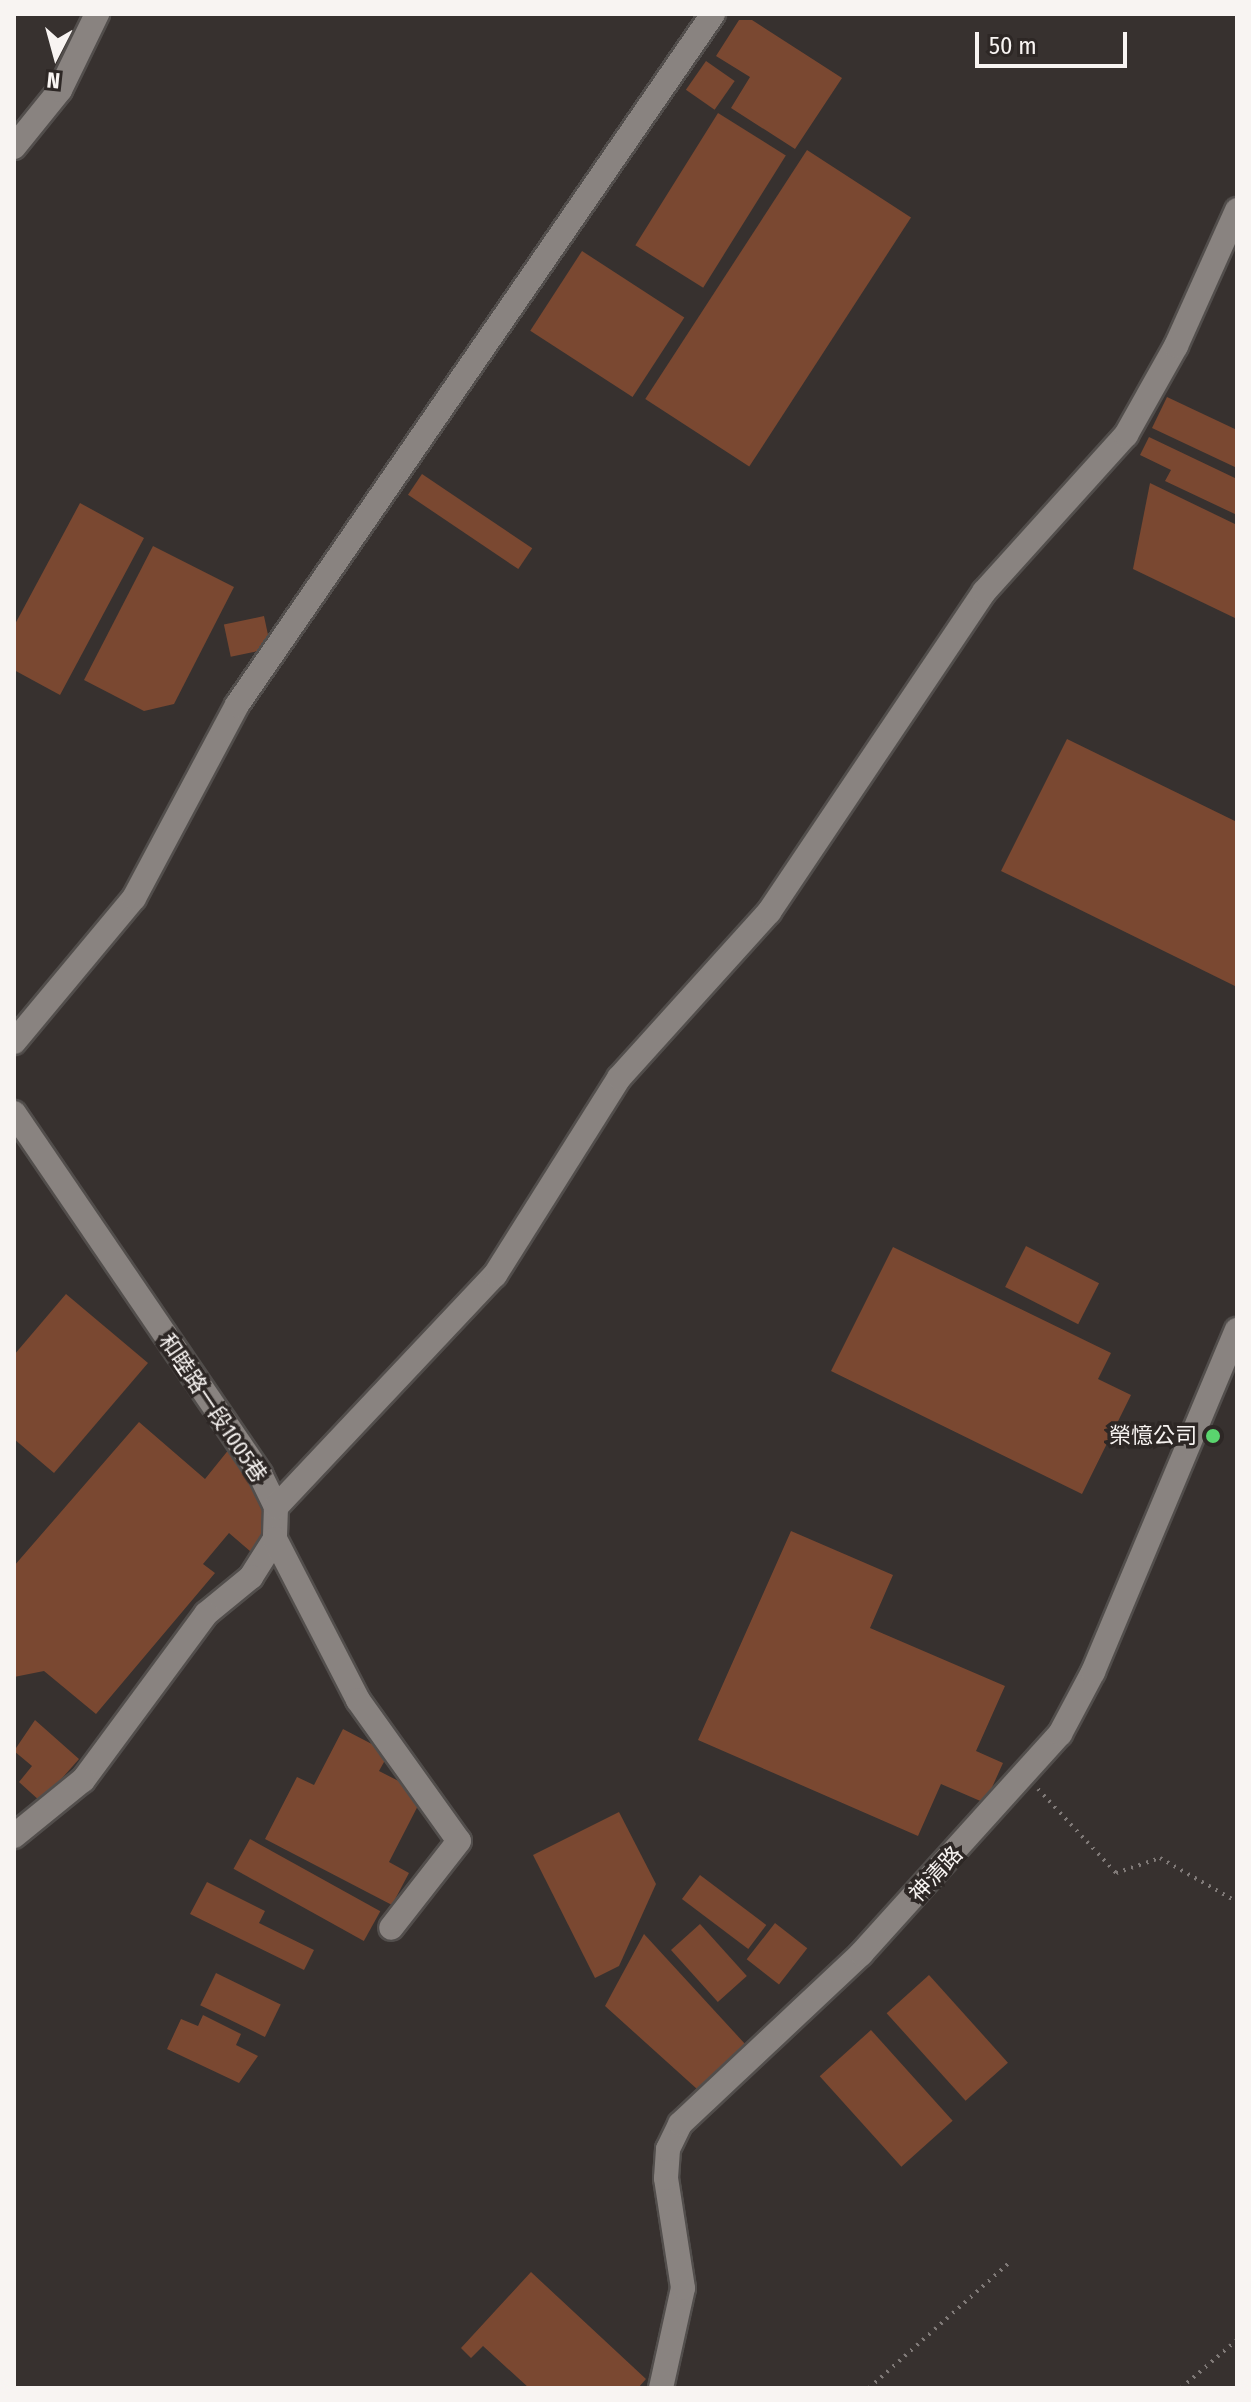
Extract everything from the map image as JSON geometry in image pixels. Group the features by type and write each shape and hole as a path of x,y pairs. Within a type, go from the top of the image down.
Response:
{"street":[{"path":"14,147 60,90 97,14"},
{"path":"14,1042 134,898 237,705 713,14"},
{"path":"276,1507 495,1275 619,1078 769,912 984,592 1126,435 1176,346 1237,210"},
{"name":"和睦路一段1005巷","path":"14,1113 260,1474 276,1507 275,1539"},
{"name":"神清路","path":"661,2388 683,2288 666,2178 668,2149 680,2124 861,1954 1060,1734 1093,1672 1237,1330"},
{"path":"14,1836 83,1780 206,1614 251,1577 275,1539"},
{"path":"275,1539 358,1700 459,1841 391,1928"}],"path":[{"path":"1025,1776 1116,1873 1160,1858 1237,1902"},
{"path":"869,2388 1011,2261"},
{"path":"1181,2388 1237,2340"}],"building":[{"path":"739,20 752,20 842,78 795,149 731,108 750,77 716,56"},
{"path":"706,61 735,81 715,110 686,90"},
{"path":"718,113 786,155 703,288 635,245"},
{"path":"807,150 911,218 749,467 645,399"},
{"path":"582,251 684,317 633,397 530,331"},
{"path":"1167,397 1237,430 1237,468 1152,428"},
{"path":"1149,437 1237,479 1237,515 1165,481 1171,470 1140,455"},
{"path":"422,474 532,548 518,569 408,495"},
{"path":"1150,483 1237,525 1237,619 1133,569"},
{"path":"80,503 144,538 60,695 14,670 14,626"},
{"path":"153,546 234,587 174,704 144,711 84,680"},
{"path":"264,616 271,648 231,657 224,625"},
{"path":"1067,739 1237,822 1237,987 1001,871"},
{"path":"1026,1246 1099,1283 1078,1324 1005,1287"},
{"path":"893,1247 1111,1353 1098,1379 1131,1395 1082,1494 831,1371"},
{"path":"66,1294 148,1363 54,1473 14,1439 14,1355"},
{"path":"139,1422 205,1479 230,1448 268,1512 257,1557 229,1533 203,1564 215,1573 96,1714 44,1671 14,1677 14,1566"},
{"path":"791,1531 893,1575 870,1628 1005,1686 976,1751 1003,1763 985,1803 941,1784 918,1836 698,1740"},
{"path":"35,1720 79,1759 41,1802 19,1782 32,1766 14,1751"},
{"path":"343,1729 389,1753 379,1771 424,1794 389,1862 409,1873 392,1905 265,1839 297,1777 314,1785"},
{"path":"619,1812 656,1884 619,1966 595,1978 533,1855"},
{"path":"250,1839 380,1911 364,1941 234,1869"},
{"path":"700,1875 766,1925 748,1949 682,1899"},
{"path":"207,1882 265,1911 259,1923 314,1950 304,1970 190,1914"},
{"path":"775,1923 807,1948 779,1984 747,1959"},
{"path":"700,1924 747,1976 718,2002 671,1950"},
{"path":"644,1934 746,2045 697,2089 605,2006"},
{"path":"216,1973 281,2005 265,2037 200,2005"},
{"path":"929,1975 1008,2063 966,2101 887,2013"},
{"path":"203,2015 241,2034 236,2045 258,2056 239,2083 167,2049 181,2019 198,2026"},
{"path":"871,2030 953,2121 901,2167 820,2076"},
{"path":"531,2272 646,2379 638,2388 529,2388 483,2346 471,2358 461,2348"}],"place":[{"name":"榮憶公司","path":"1213,1436"}]}
